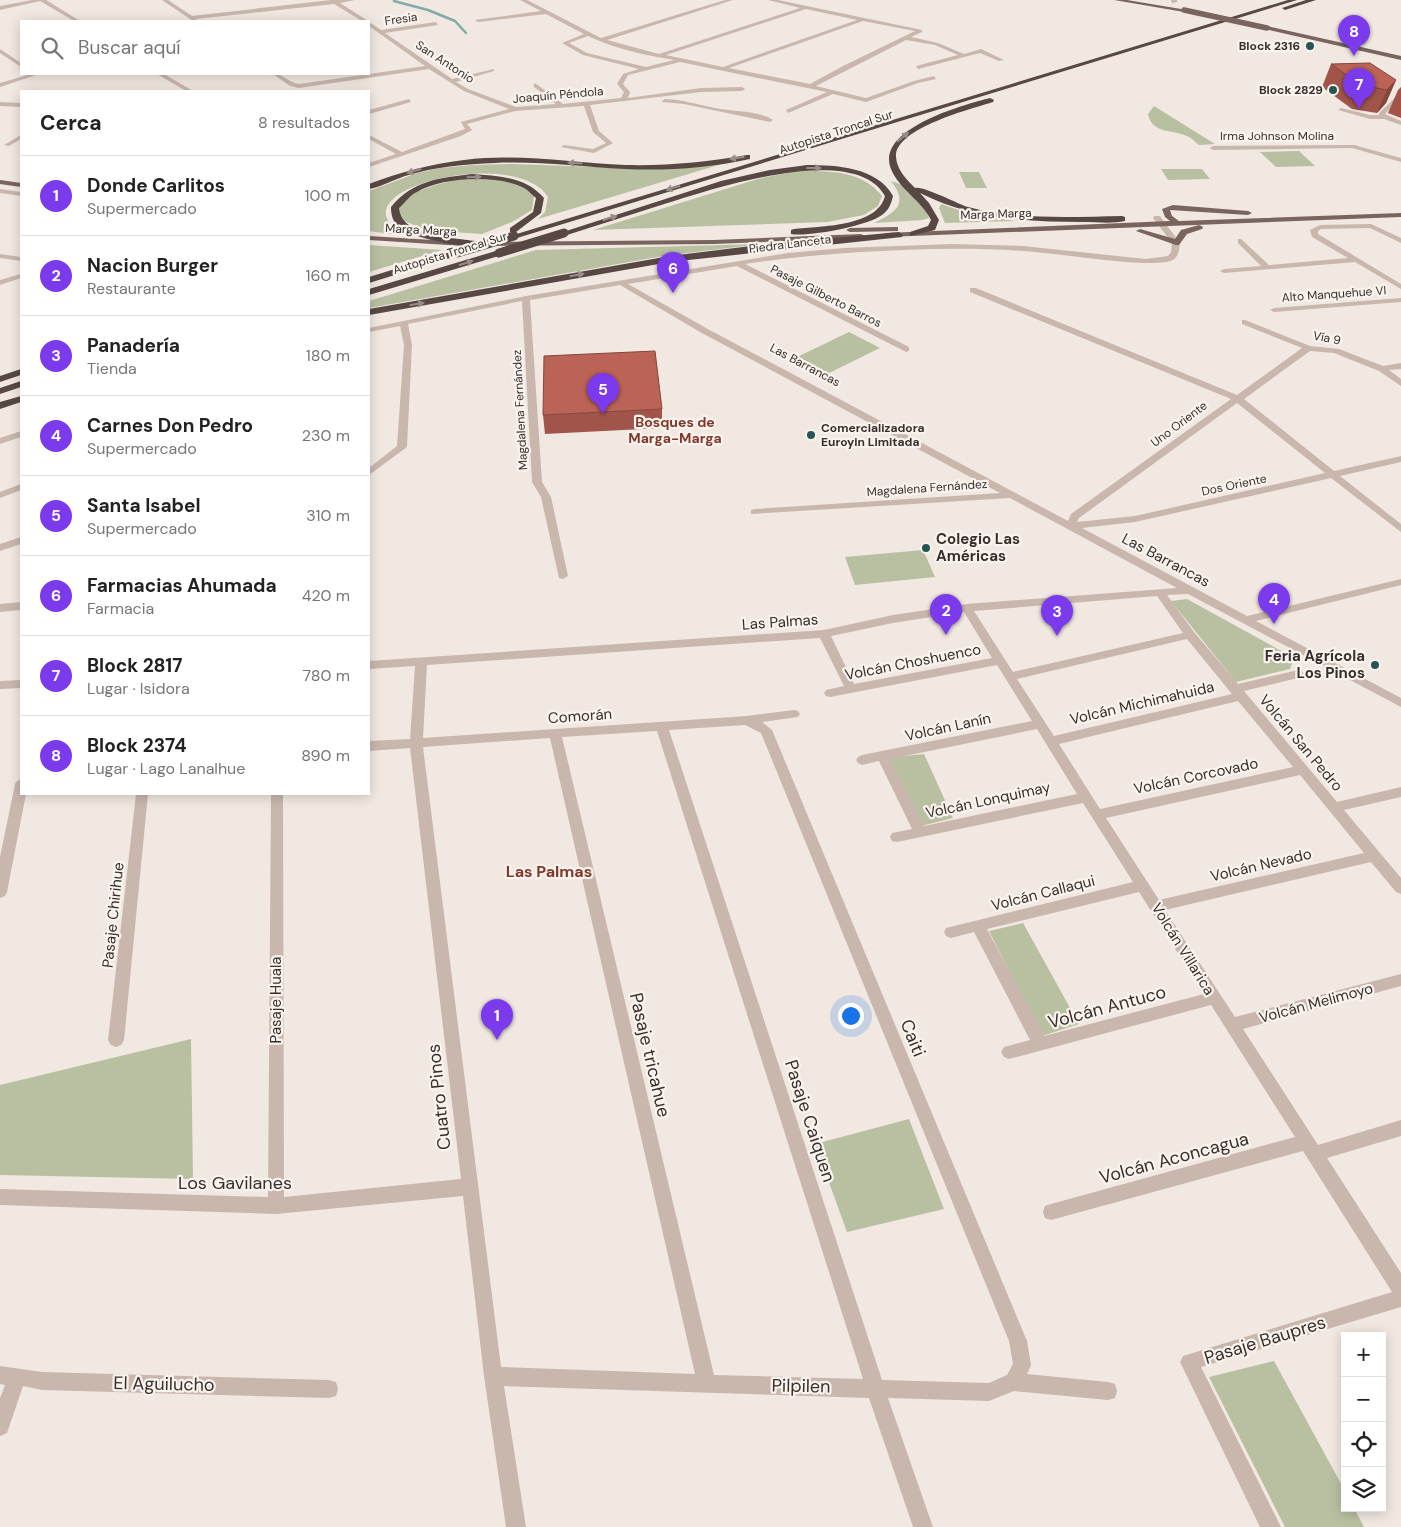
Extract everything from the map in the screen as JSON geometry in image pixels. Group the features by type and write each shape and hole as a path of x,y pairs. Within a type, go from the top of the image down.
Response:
{"highway":[{"name":"Autopista Troncal Sur","path":"370,280 1294,0"},
{"name":"Autopista Troncal Sur","path":"370,292 715,186 1022,88 1312,0"},
{"path":"913,234 932,228 935,220 929,208 894,168 892,153 896,143 907,133 923,125 1022,88"},
{"path":"370,187 418,170 469,161 510,159 628,167 668,166 741,158 853,132"},
{"path":"715,186 793,168 822,168 842,170 867,177 884,187 889,196 885,208 868,219 845,226 794,232"},
{"path":"457,253 500,236 528,222 538,213 542,203 540,198 528,186 494,177 452,178 414,189 402,197 395,206 394,216 396,220 413,232 478,244"},
{"path":"902,179 944,202 990,213 1050,219 1122,219"},
{"path":"370,312 670,259 759,248 899,235"},
{"path":"0,379 20,372"},
{"path":"0,391 20,384"},
{"path":"0,406 20,399"}],"main road":[{"path":"1117,0 1184,10 1401,58"},
{"path":"0,182 20,183"},
{"name":"Marga Marga","path":"593,242 660,237 932,228 1248,213 1401,208"},
{"name":"Marga Marga","path":"370,238 478,244 714,242 1100,228 1261,219 1401,215"},
{"path":"1168,217 1179,224"},
{"path":"1100,228 1145,231 1175,242 1184,232 1192,228 1261,219"}],"street":[{"path":"0,8 41,0 75,20"},
{"path":"165,0 194,20 352,0"},
{"path":"523,0 601,40 659,56 811,86 866,100 916,82 934,78"},
{"path":"601,40 730,0"},
{"path":"771,0 920,31 844,67 811,86"},
{"path":"333,1 363,20"},
{"path":"659,56 807,7"},
{"path":"478,20 546,12"},
{"path":"721,68 860,20"},
{"name":"Fresia","path":"370,33 436,24"},
{"name":"San Antonio","path":"370,25 466,90 515,109"},
{"path":"586,32 565,43 585,54 646,69"},
{"path":"906,38 936,44 963,55"},
{"path":"0,51 20,64"},
{"path":"918,67 981,51 1001,60"},
{"path":"624,99 627,92 620,84 626,74 680,60"},
{"path":"277,75 292,85 299,86 430,67"},
{"path":"452,81 492,70"},
{"path":"0,84 32,75"},
{"path":"162,75 173,75"},
{"path":"162,75 188,90"},
{"path":"535,85 560,104"},
{"name":"Joaquín Péndola","path":"370,165 459,135 469,130 463,123 515,109 560,104 607,102 702,90 742,90"},
{"path":"788,111 832,92"},
{"path":"1384,117 1381,112 1401,94"},
{"path":"370,112 409,101"},
{"path":"607,102 677,101 716,110 750,114 770,120"},
{"path":"564,147 594,151 610,143 596,132 586,103"},
{"path":"0,104 20,105"},
{"path":"1341,110 1370,117 1384,117 1401,122"},
{"path":"7,145 20,138"},
{"path":"370,138 401,154"},
{"name":"Irma Johnson Molina","path":"1213,148 1341,147 1401,162"},
{"path":"0,191 20,194"},
{"name":"Alto Manquehue VI","path":"1363,216 1371,226"},
{"path":"1350,217 1361,225"},
{"path":"1157,218 1175,242"},
{"name":"Alto Manquehue VI","path":"1401,241 1371,226 1320,227 1314,230 1315,235 1401,287"},
{"path":"1241,241 1268,267"},
{"name":"Piedra Lanceta","path":"370,330 526,298 788,255 844,250 952,246 1023,248 1131,260 1158,261 1170,258 1175,253 1175,242"},
{"path":"0,256 20,259"},
{"path":"1224,271 1357,260"},
{"name":"Pasaje Gilberto Barros","path":"737,263 906,349"},
{"path":"0,283 20,276"},
{"name":"Las Barrancas","path":"620,282 917,444 1401,703"},
{"path":"973,290 1238,399 1401,529"},
{"name":"Magdalena Fernández","path":"526,298 538,482 546,497 564,576"},
{"name":"Alto Manquehue VI","path":"1274,310 1399,302"},
{"name":"Vía 9","path":"1245,322 1308,348 1336,351 1382,369 1401,383"},
{"path":"370,471 402,447 408,345 404,323"},
{"name":"Uno Oriente","path":"1070,526 1075,516 1226,405 1238,399 1308,348"},
{"path":"1382,369 1401,366"},
{"path":"0,441 20,434"},
{"name":"Dos Oriente","path":"1070,526 1135,519 1401,459"},
{"path":"0,495 20,488"},
{"name":"Magdalena Fernández","path":"754,512 1012,495"},
{"path":"0,548 20,540"},
{"path":"1244,620 1401,582"},
{"name":"Las Palmas","path":"370,665 824,634 893,619 967,608 1191,590"},
{"name":"Volcán San Pedro","path":"1160,593 1190,635 1335,807 1372,856 1401,888"},
{"path":"0,608 20,606"},
{"name":"Volcán Villarica","path":"967,608 1012,676 1097,815 1401,1289"},
{"path":"824,634 852,689"},
{"path":"1012,676 1190,635"},
{"name":"Volcán Choshuenco","path":"830,693 1001,660"},
{"name":"Cuatro Pinos","path":"421,662 416,744 456,1059 469,1187 493,1376 516,1527"},
{"name":"Volcán Michimahuida","path":"1050,741 1238,693 1298,674"},
{"path":"0,685 20,684"},
{"name":"Comorán","path":"370,746 662,727 794,714"},
{"name":"Caiti","path":"747,720 766,730 1018,1341 1022,1365 1014,1382"},
{"name":"Volcán Lanín","path":"862,760 1041,724"},
{"name":"Pasaje Caiquen","path":"662,727 875,1388 923,1527"},
{"name":"Pasaje tricahue","path":"555,735 706,1384"},
{"path":"883,756 920,831"},
{"name":"Volcán Corcovado","path":"1097,815 1302,770"},
{"path":"0,892 20,789"},
{"path":"1335,807 1401,792"},
{"name":"Pasaje Chirihue","path":"116,1040 142,795"},
{"name":"Pasaje Huala","path":"276,1206 277,795"},
{"name":"Volcán Lonquimay","path":"897,837 1086,797"},
{"name":"Volcán Nevado","path":"1157,906 1372,856"},
{"name":"Volcán Callaqui","path":"951,932 1143,885"},
{"path":"978,926 1040,1044"},
{"name":"Volcán Melimoyo","path":"1231,1025 1401,980"},
{"name":"Volcán Antuco","path":"1009,1052 1214,998"},
{"name":"Volcán Aconcagua","path":"1051,1212 1310,1148 1401,1128"},
{"name":"Los Gavilanes","path":"0,1197 276,1206 469,1187"},
{"name":"Pasaje Baupres","path":"1271,1527 1189,1362 1401,1298"},
{"path":"0,1426 8,1375"},
{"name":"El Aguilucho","path":"8,1375 42,1381 329,1389"},
{"name":"Pilpilen","path":"493,1376 990,1392 1014,1382 1108,1391"}],"green space":[{"path":"1154,106 1215,144 1199,145 1190,138 1154,125 1150,121 1148,114"},
{"path":"1299,151 1315,166 1276,167 1260,152"},
{"path":"732,161 538,219 545,212 548,197 529,182 501,175 469,174 437,179 409,189 391,202 386,216 400,232 390,234 370,231 370,191 417,173 472,165 513,164 625,168"},
{"path":"1161,169 1202,169 1210,179 1168,180"},
{"path":"798,171 833,172 855,177 874,187 882,196 878,206 864,215 827,222 593,230 761,178"},
{"path":"959,172 979,172 987,188 966,188"},
{"path":"468,178 497,179 521,185 534,196 532,210 514,221 482,234 437,231 421,228 402,220 398,211 400,200 433,186"},
{"path":"891,181 906,186 924,208 929,218 874,223 894,211 898,206 899,196"},
{"path":"941,204 968,213 1015,221 945,223 939,208"},
{"path":"761,244 663,256 370,308 370,301 536,250"},
{"path":"370,245 442,250 370,272"},
{"path":"849,332 880,348 825,375 795,358"},
{"path":"923,550 935,577 855,585 845,557"},
{"path":"1187,599 1294,658 1290,669 1236,682 1171,601"},
{"path":"924,754 953,818 917,827 885,758"},
{"path":"1023,923 1079,1024 1042,1036 989,931"},
{"path":"191,1039 193,1179 0,1175 0,1085"},
{"path":"909,1119 944,1209 847,1232 815,1144"},
{"path":"1274,1361 1341,1484 1341,1512 1356,1512 1364,1527 1285,1527 1209,1377"}],"building":[{"path":"1370,63 1396,80 1387,90 1361,85 1331,64"},
{"path":"655,351 662,409 543,415 544,356"}],"waterway":[{"path":"394,1 428,10 455,21 466,33"}],"place":[{"name":"Block 2316","path":"1310,46"},
{"name":"Block 2374","path":"1354,56"},
{"name":"Block 2829","path":"1333,90"},
{"name":"Block 2817","path":"1359,109"},
{"name":"Farmacias Ahumada","path":"673,293"},
{"name":"Santa Isabel","path":"603,414"},
{"name":"Comercializadora Euroyin Limitada","path":"811,435"},
{"name":"Colegio Las Américas","path":"926,548"},
{"name":"Carnes Don Pedro","path":"1274,624"},
{"name":"Nacion Burger","path":"946,635"},
{"name":"Panadería","path":"1057,636"},
{"name":"Feria Agrícola Los Pinos","path":"1375,665"},
{"name":"Donde Carlitos","path":"497,1040"}],"district":[{"name":"Bosques de Marga-Marga","path":"675,430"},
{"name":"Las Palmas","path":"549,871"}]}
